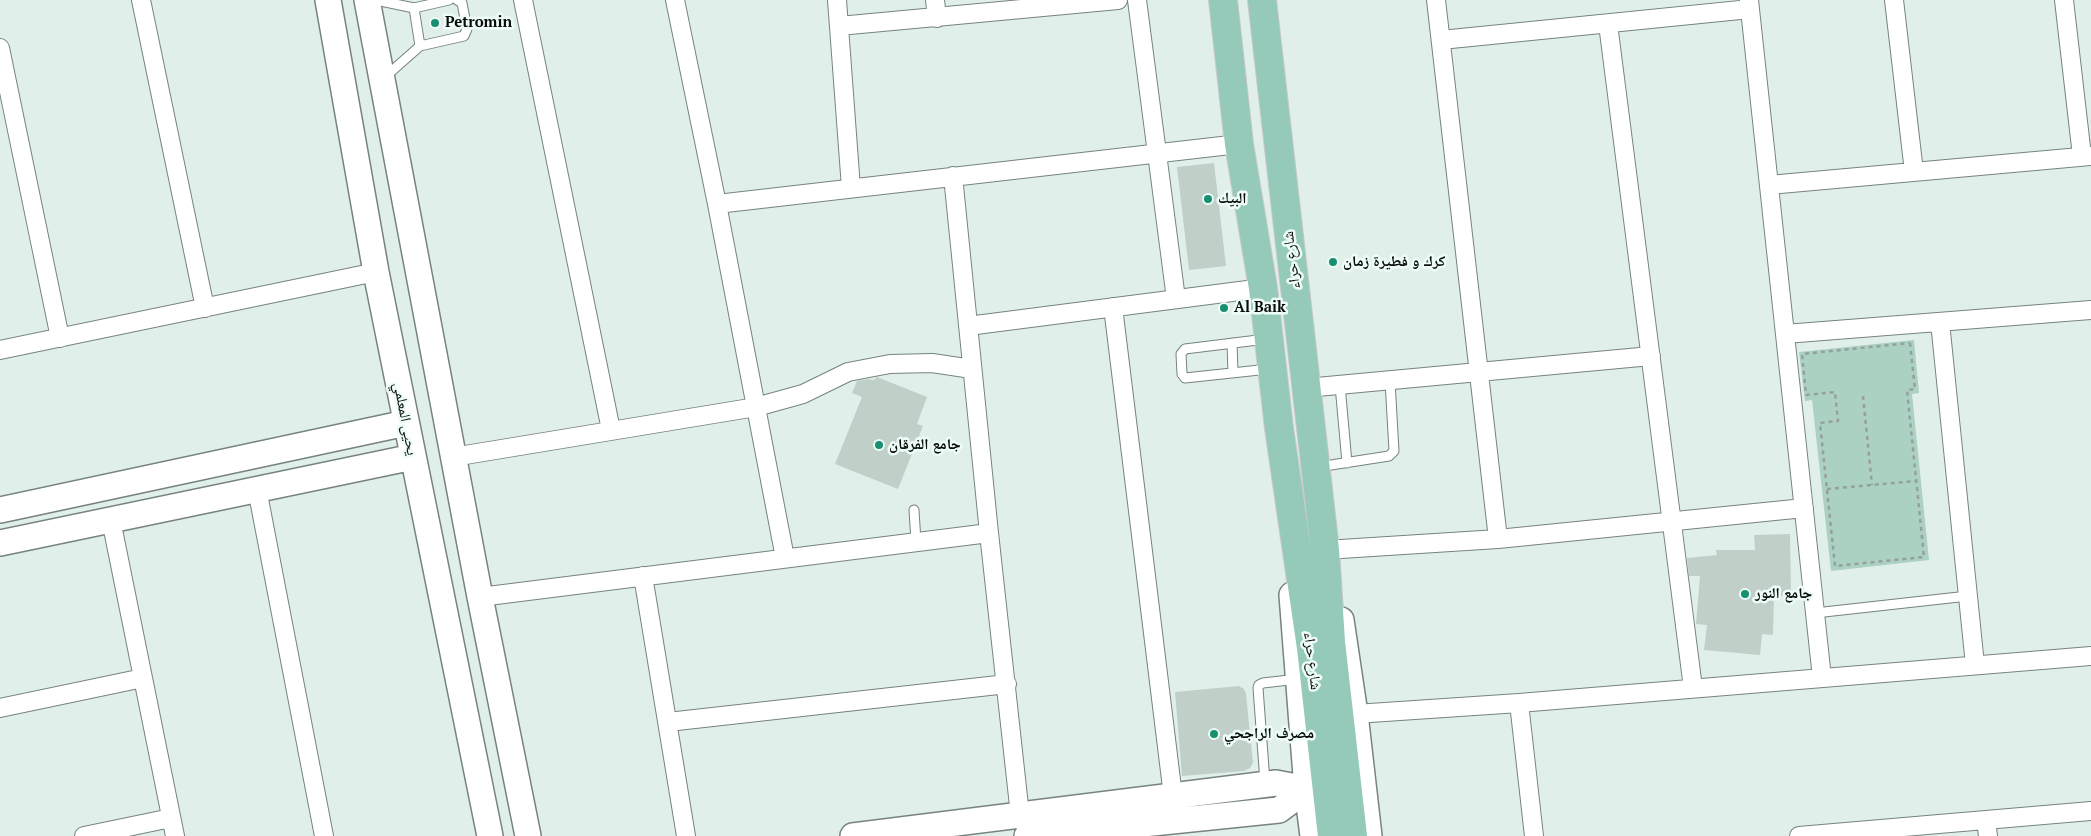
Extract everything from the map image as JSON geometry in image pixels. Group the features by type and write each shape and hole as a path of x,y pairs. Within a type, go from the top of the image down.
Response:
{"main road":[{"name":"شارع حراء","path":"1223,0 1239,144 1263,288 1279,428 1321,645 1353,836"},
{"name":"شارع حراء","path":"1262,0 1325,550 1321,645 1332,836"}],"street":[{"path":"141,0 205,308"},
{"name":"يحيى المعلمي","path":"328,0 376,272 490,836"},
{"path":"367,0 480,597 528,836"},
{"path":"523,0 611,430"},
{"path":"675,0 717,204 785,558"},
{"path":"837,0 852,188"},
{"path":"935,0 937,18"},
{"path":"839,26 1118,0"},
{"path":"1137,0 1176,299"},
{"path":"1436,0 1498,539"},
{"path":"1894,0 1914,172"},
{"path":"1769,185 2087,156 2064,0"},
{"path":"1441,40 1608,24 1750,5 1822,678"},
{"path":"1608,24 1693,688"},
{"path":"0,48 60,338"},
{"path":"717,204 1239,144"},
{"path":"953,176 989,533 1024,826"},
{"path":"0,350 376,272"},
{"path":"968,326 1263,288"},
{"path":"1113,307 1173,796"},
{"path":"1785,334 2091,310"},
{"path":"1940,322 1975,665"},
{"path":"1306,388 1651,356"},
{"path":"453,456 756,407 803,394 848,372 890,364 932,363 972,369"},
{"path":"0,510 406,423"},
{"name":"شارع حراء","path":"1279,428 1307,789 1313,836"},
{"path":"0,543 413,457"},
{"path":"257,489 324,836"},
{"path":"1325,550 1498,539 1804,508"},
{"path":"111,520 175,836"},
{"path":"480,597 989,533"},
{"name":"شارع حراء","path":"1325,550 1342,628 1355,714 1369,836"},
{"path":"644,576 686,836"},
{"path":"1355,714 1519,703 2091,656"},
{"path":"0,708 143,678"},
{"path":"461,695 498,684"},
{"path":"668,722 1007,684"},
{"path":"1519,703 1534,836"},
{"path":"1024,826 1173,796 1276,783 1307,789"},
{"path":"853,836 1024,826 1173,829 1278,810 1307,789"},
{"path":"1799,836 1987,828 2091,811"},
{"path":"84,836 171,818"}],"lane":[{"path":"376,0 414,8 449,0"},
{"path":"382,79 420,46 464,36 467,29 462,3 457,0"},
{"path":"414,8 420,46"},
{"path":"1268,338 1185,349 1181,354 1182,374 1185,378 1272,369"},
{"path":"1232,343 1233,373"},
{"path":"1316,468 1389,456 1394,451 1390,380"},
{"path":"1340,385 1347,463"},
{"path":"914,510 916,542"},
{"path":"1815,613 1968,596"},
{"path":"1265,784 1258,688 1263,683 1298,678"}],"path":[{"path":"1910,343 1915,389 1907,390 1924,557 1834,566 1827,489 1820,423 1838,421 1835,392 1806,395 1802,354 1910,343"},
{"path":"1863,396 1872,485"},
{"path":"1827,489 1916,481"}],"green space":[{"path":"1914,340 1919,393 1912,394 1929,560 1831,571 1812,400 1805,401 1799,352"}],"building":[{"path":"1214,163 1226,266 1189,270 1177,167"},
{"name":"جامع الفرقان","path":"877,377 927,397 917,424 923,426 898,489 835,464 862,397 852,393 857,381 874,380"},
{"name":"جامع النور","path":"1790,534 1791,596 1774,596 1773,635 1762,634 1760,655 1704,650 1707,625 1696,624 1700,576 1689,576 1687,558 1717,555 1716,550 1755,550 1754,535"},
{"name":"مصرف الراجحي","path":"1239,686 1244,689 1246,694 1253,763 1250,768 1244,771 1182,776 1175,692"}],"place":[{"name":"Petromin","path":"435,23"},
{"name":"البيك","path":"1208,199"},
{"name":"كرك و فطيرة زمان","path":"1333,262"},
{"name":"Al Baik","path":"1224,308"},
{"name":"جامع الفرقان","path":"879,445"},
{"name":"جامع النور","path":"1745,594"},
{"name":"مصرف الراجحي","path":"1214,734"}]}
